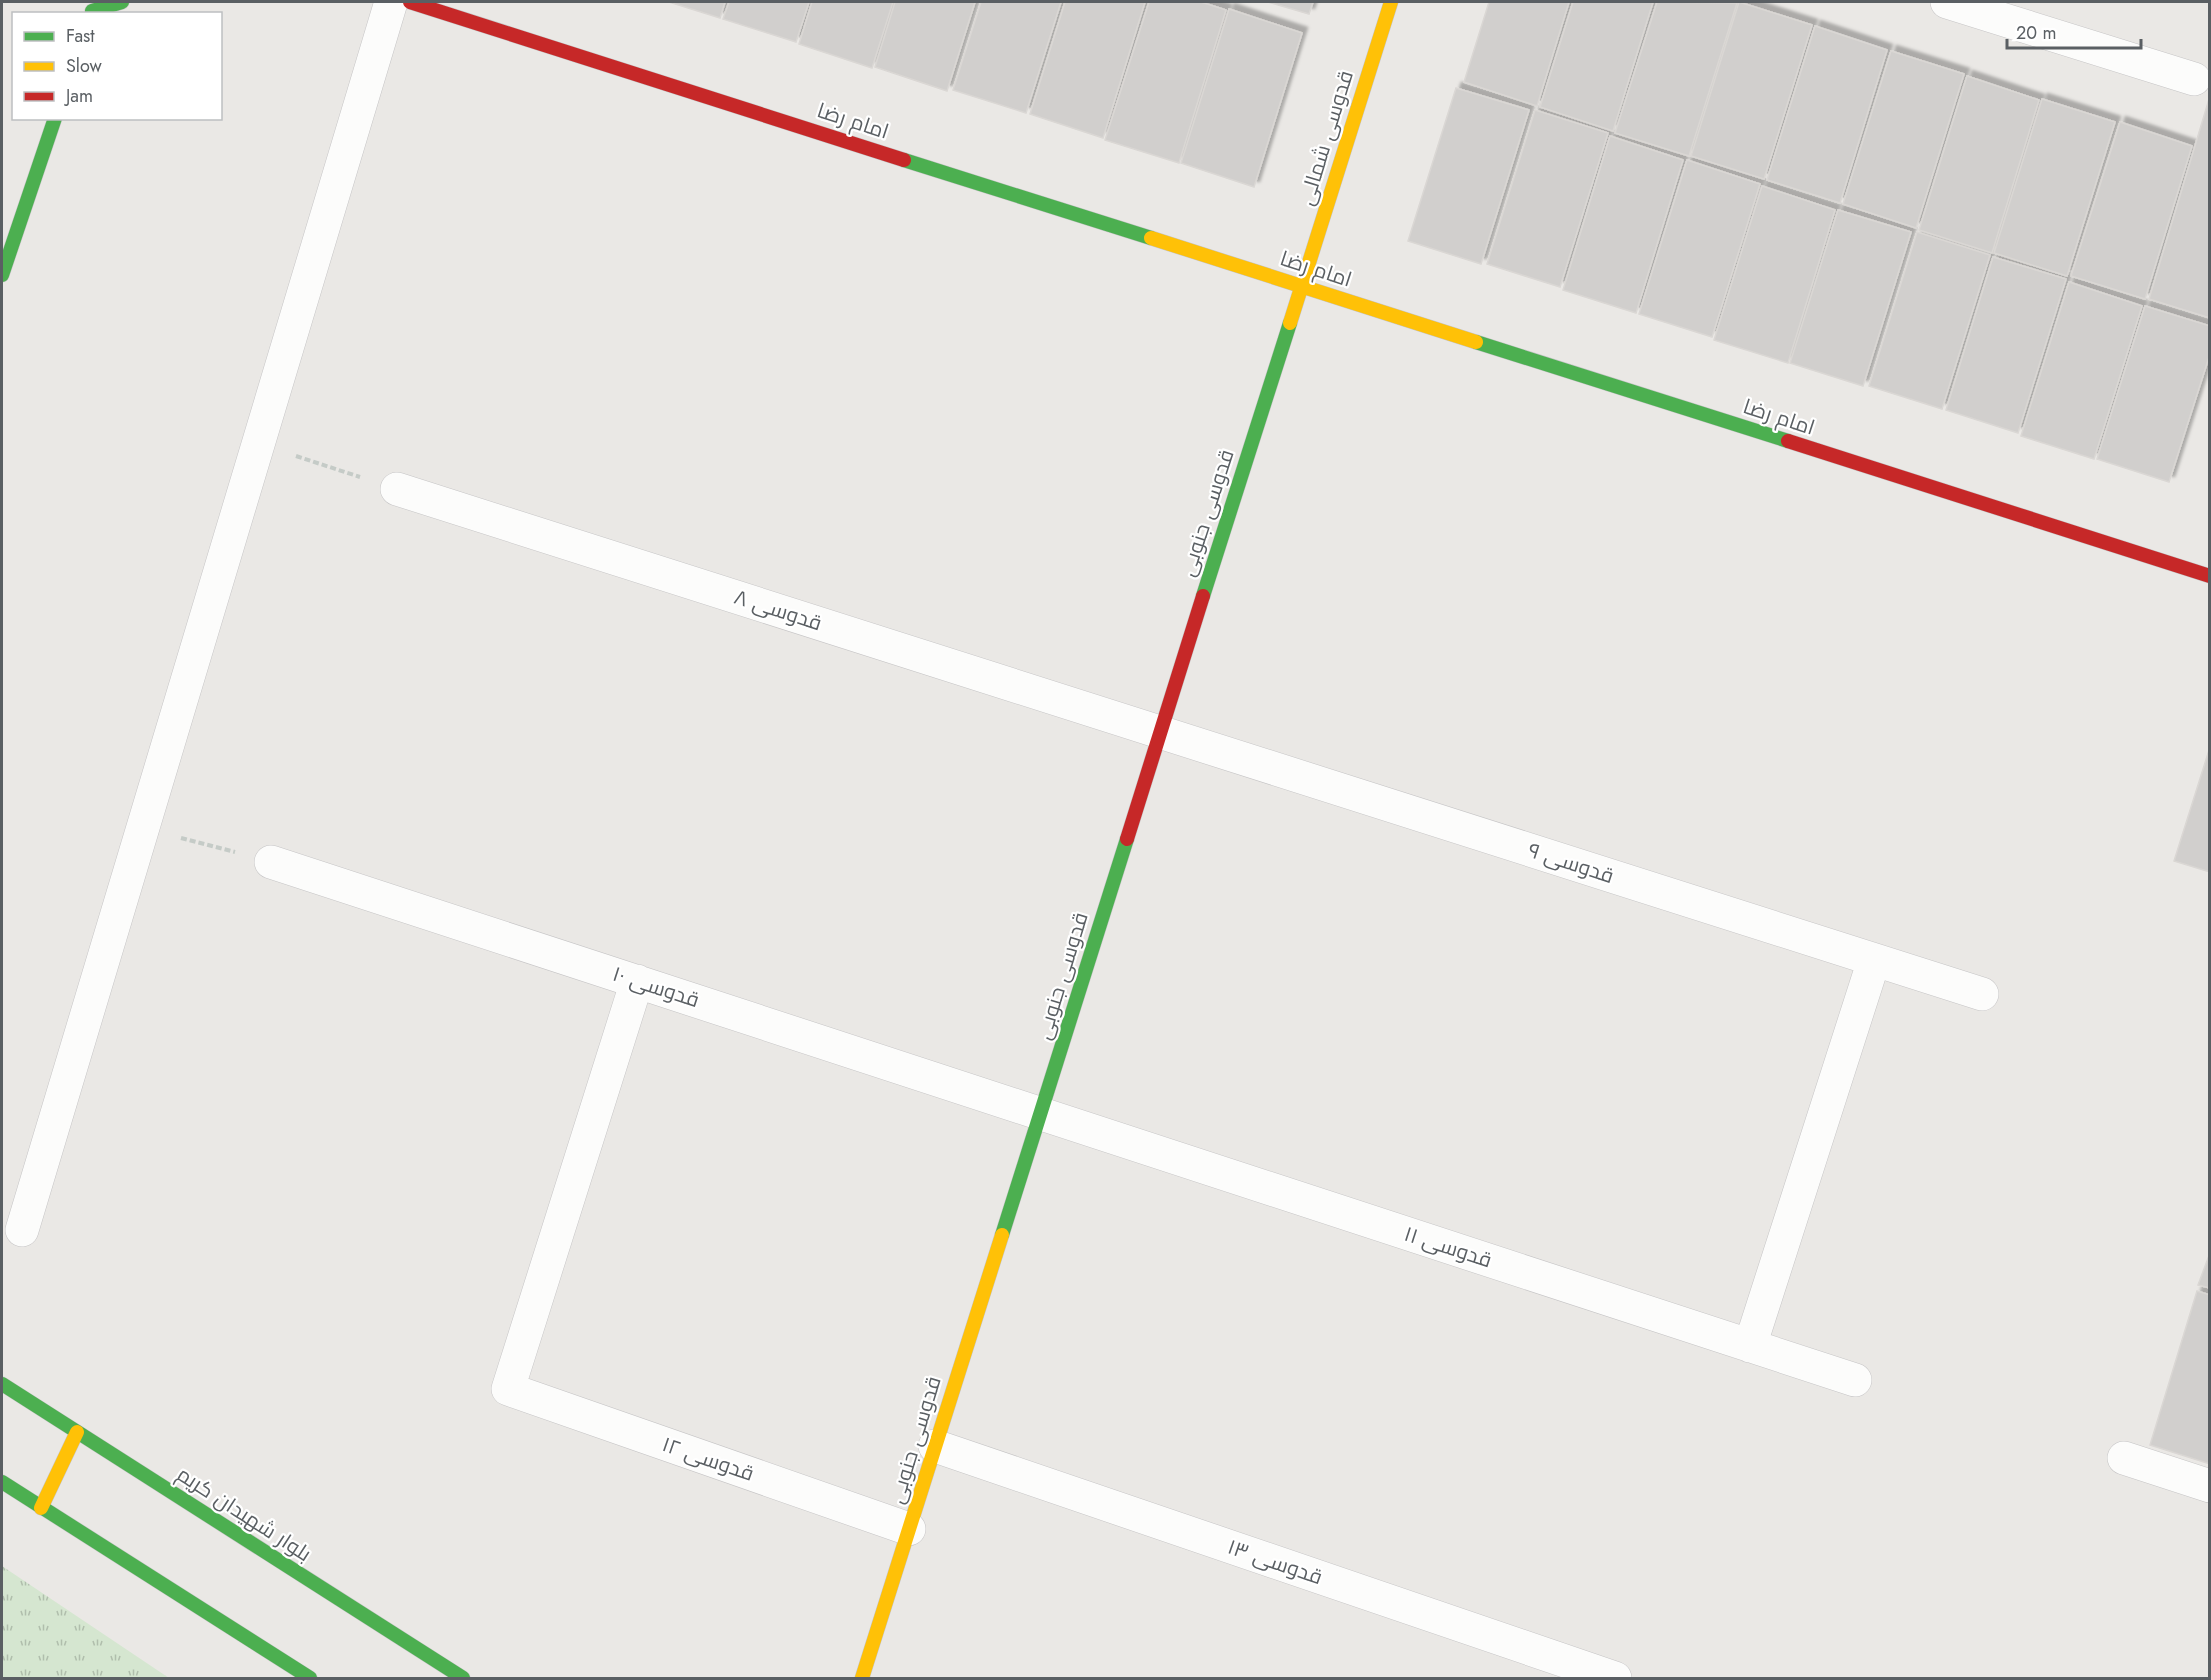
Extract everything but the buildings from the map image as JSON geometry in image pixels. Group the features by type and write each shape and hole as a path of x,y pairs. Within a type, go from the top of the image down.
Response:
{"street":[{"path":"93,9 122,2"},
{"path":"22,1230 391,2"},
{"name":"امام رضا","path":"410,2 2210,576"},
{"name":"قدوسی شمالی","path":"1301,286 1390,2"},
{"path":"1947,2 2194,79"},
{"path":"2,275 55,120"},
{"name":"قدوسی جنوبی","path":"862,1678 1301,286"},
{"name":"قدوسی ۸","path":"397,489 1160,732"},
{"name":"قدوسی ۹","path":"1160,732 1982,994"},
{"name":"قدوسی ۱۰","path":"271,862 1041,1113"},
{"path":"1749,1346 1874,960"},
{"name":"قدوسی ۱۲","path":"637,981 508,1389 909,1529"},
{"name":"قدوسی ۱۱","path":"1041,1113 1855,1380"},
{"name":"بلوار شهیدان کریم","path":"2,1384 463,1678"},
{"path":"41,1508 77,1432"},
{"name":"قدوسی ۱۳","path":"935,1446 1615,1678"},
{"path":"2124,1458 2210,1486"},
{"path":"2,1482 310,1678"}],"path":[{"path":"258,444 397,489"},
{"path":"142,828 271,862"}],"green space":[{"path":"2,1566 169,1678 2,1678"}],"traffic: fast":[{"path":"92,11 122,2"},
{"path":"2,275 54,120"},
{"path":"904,160 1151,238"},
{"path":"1203,596 1290,323"},
{"path":"1476,342 1788,441"},
{"path":"1002,1235 1127,839"},
{"path":"2,1384 463,1678"},
{"path":"2,1482 310,1678"}],"traffic: slow":[{"path":"1290,323 1391,2"},
{"path":"1151,238 1476,342"},
{"path":"862,1678 1002,1235"},
{"path":"41,1508 77,1432"}],"traffic: jam":[{"path":"410,2 904,160"},
{"path":"1788,441 2210,576"},
{"path":"1127,839 1203,596"}]}
